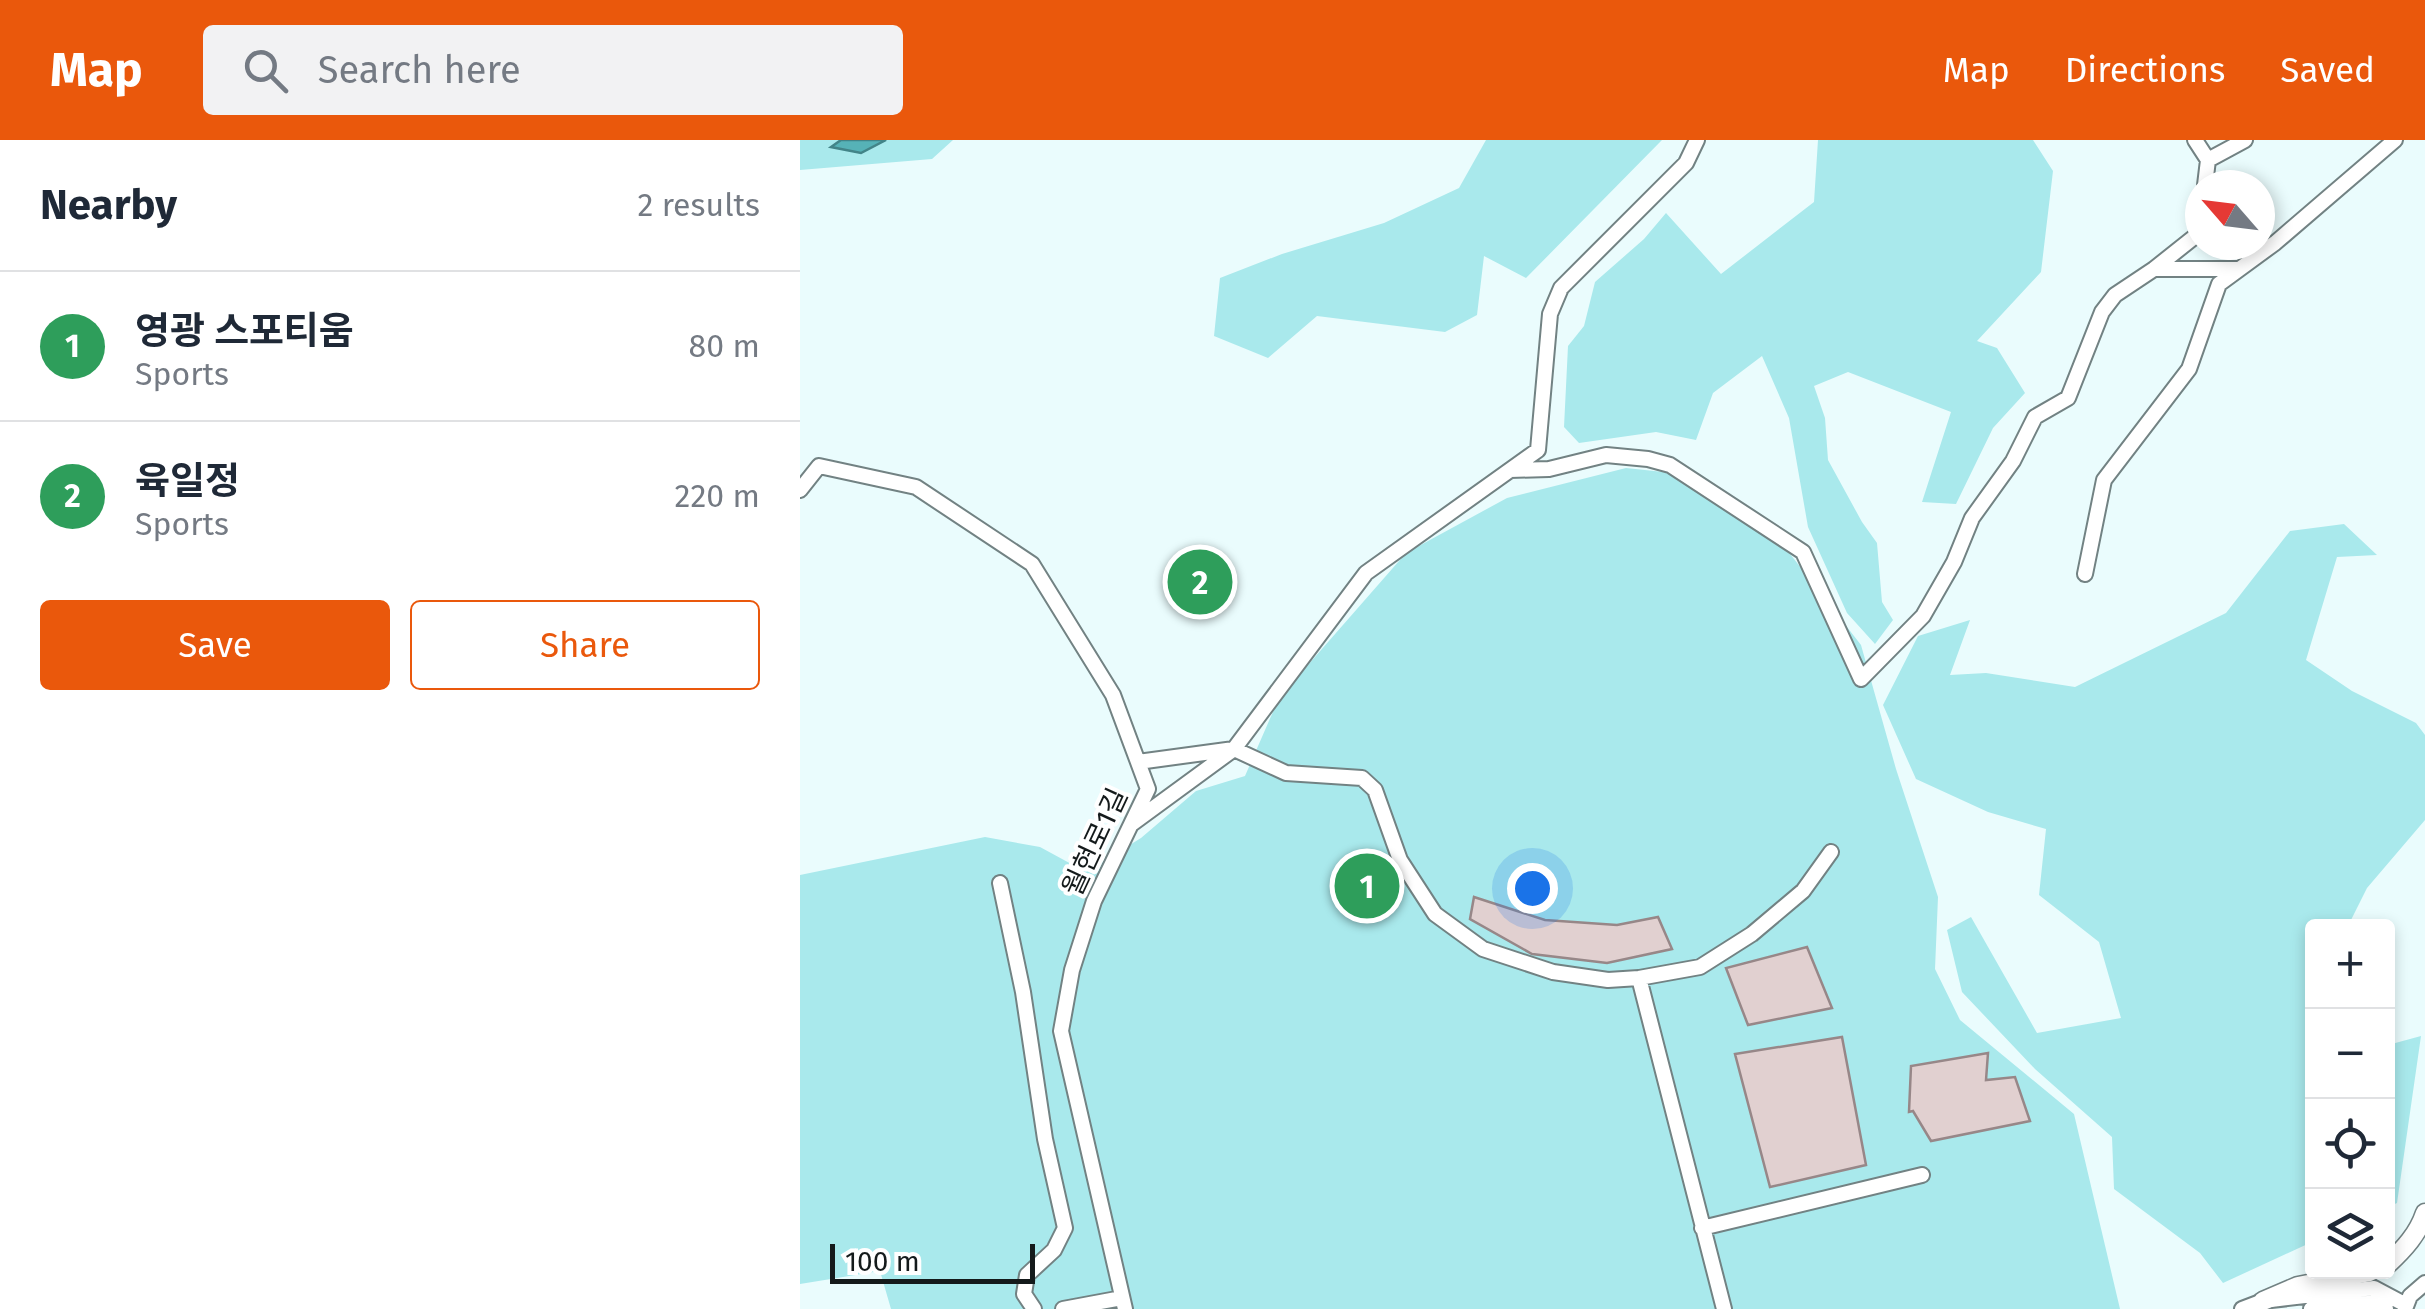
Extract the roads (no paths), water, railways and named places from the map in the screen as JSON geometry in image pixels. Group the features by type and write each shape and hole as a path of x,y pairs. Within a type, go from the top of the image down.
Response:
{"main road":[{"path":"2395,1257 2412,1239 2425,1213"},
{"path":"2262,1301 2298,1286 2334,1279"}],"street":[{"path":"1132,824 1234,749 1366,573 1538,450 1550,314 1560,288 1686,163 1698,140"},
{"path":"2195,140 2208,160 2206,170"},
{"path":"2208,160 2245,140"},
{"path":"2085,574 2104,480 2189,369 2219,284 2275,244 2395,140"},
{"path":"1510,470 1549,469 1606,455 1648,459 1670,466 1802,552 1862,678 1922,616 1954,562 1972,518 2012,461 2034,418 2068,398 2102,312 2115,295 2185,245"},
{"path":"2154,270 2239,269"},
{"name":"월현로1길","path":"800,463 916,487 1032,564 1113,695 1148,789 1094,901 1072,970 1062,1031 1124,1303"},
{"path":"800,490 819,466"},
{"path":"1138,762 1234,749 1286,773 1362,778 1375,790 1400,860 1435,914 1483,949 1545,971 1608,980 1700,967 1752,934 1803,891 1832,852"},
{"path":"1000,883 1023,992 1044,1139 1065,1228 1054,1250 1027,1275 1024,1294 1034,1309"},
{"path":"1639,978 1724,1309"},
{"path":"1702,1228 1922,1175"},
{"path":"2242,1309 2262,1301 2374,1288 2406,1307 2410,1296 2425,1283"},
{"path":"2310,1309 2377,1302 2386,1309"},
{"path":"1063,1309 1124,1303"}],"place":[{"name":"육일정","path":"1200,582"},
{"name":"영광 스포티움","path":"1367,886"}]}
